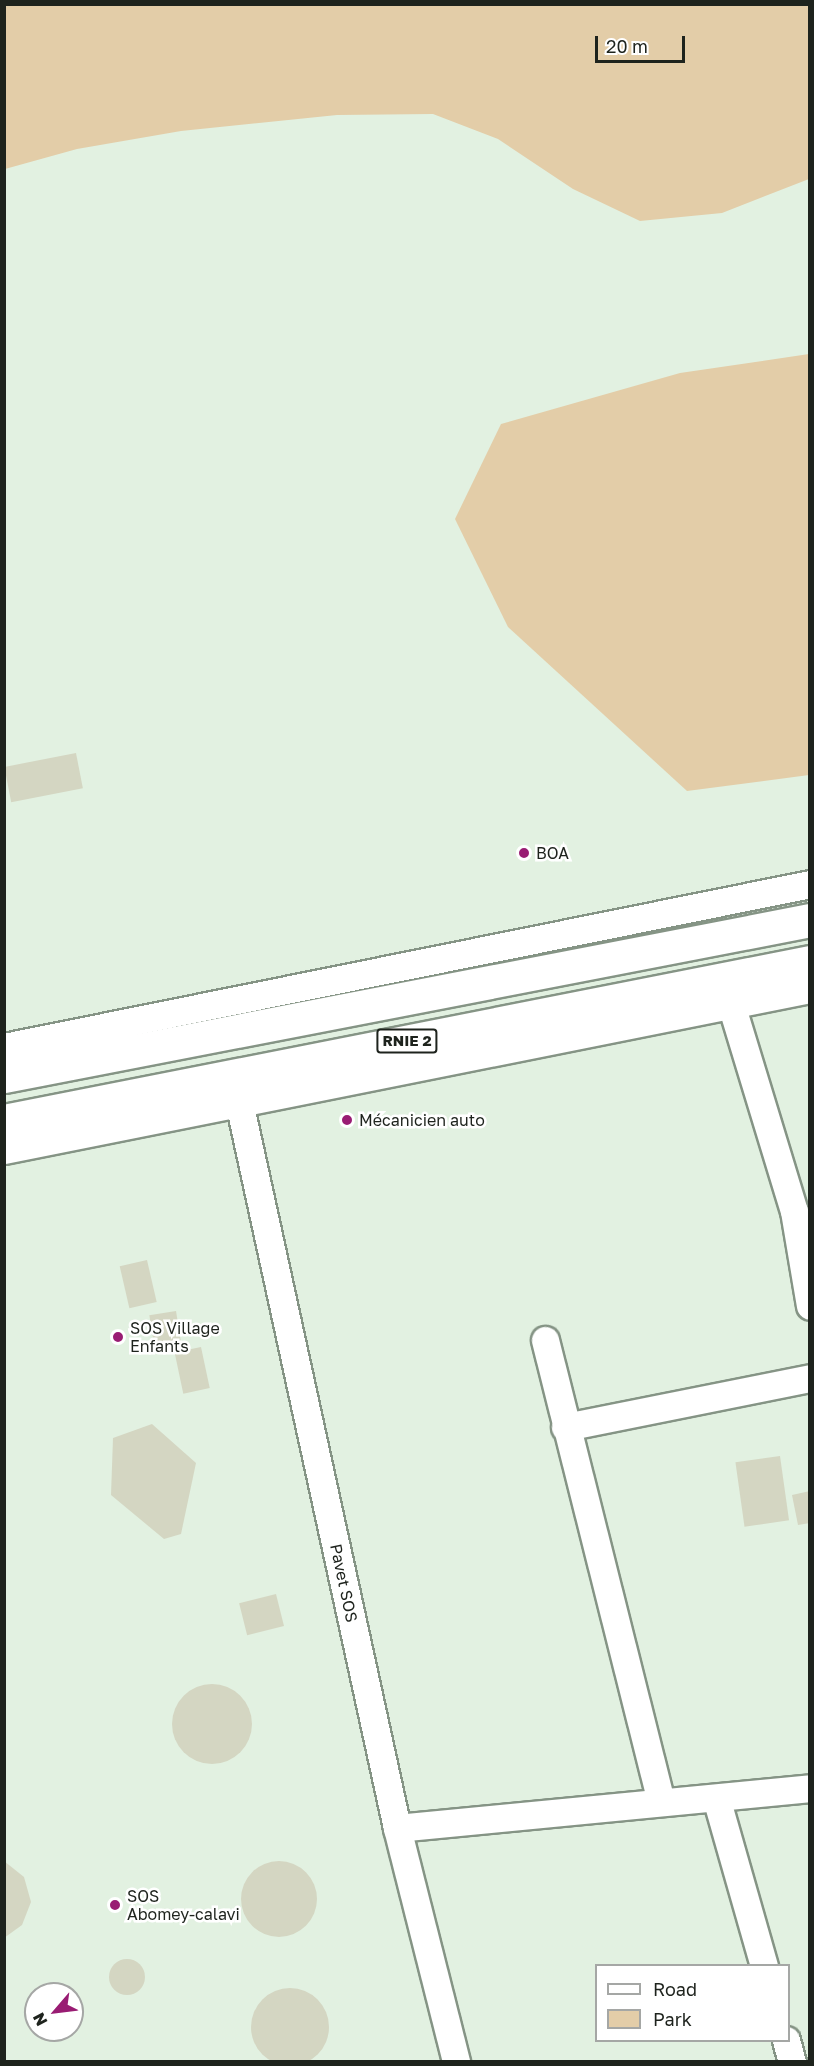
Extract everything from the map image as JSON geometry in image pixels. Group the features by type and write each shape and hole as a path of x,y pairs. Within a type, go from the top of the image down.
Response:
{"highway":[{"path":"4,1076 810,920"},
{"name":"RNIE 2","path":"4,1121 810,962"}],"street":[{"path":"4,1047 810,884"},
{"path":"4,1150 810,989"},
{"path":"731,1004 794,1211 810,1306"},
{"name":"Pavet SOS","path":"239,1102 397,1828 456,2061"},
{"path":"545,1340 661,1802"},
{"path":"565,1427 810,1378"},
{"path":"397,1828 661,1802 717,1801 810,1788"},
{"path":"717,1801 764,1964"},
{"path":"787,2042 792,2061"}],"green space":[{"path":"4,5 809,5 809,179 722,213 640,221 573,189 498,139 433,114 337,115 181,131 77,149 5,169"},
{"path":"809,354 809,775 687,791 508,627 455,519 501,424 680,373"}],"building":[{"path":"76,753 83,788 11,802 4,767"},
{"path":"147,1260 157,1302 129,1308 120,1266"},
{"path":"176,1311 181,1341 154,1345 149,1315"},
{"path":"201,1347 210,1388 183,1394 175,1353"},
{"path":"152,1424 196,1463 181,1534 164,1539 111,1495 113,1438"},
{"path":"780,1456 789,1520 744,1527 735,1462"},
{"path":"810,1491 810,1523 798,1525 792,1495"},
{"path":"276,1594 284,1626 247,1635 239,1603"},
{"path":"212,1684 227,1687 240,1696 249,1709 252,1724 249,1739 240,1752 227,1761 212,1764 197,1761 184,1752 175,1739 172,1724 175,1709 184,1696 197,1687"},
{"path":"4,1861 24,1877 31,1902 22,1925 4,1938"},
{"path":"287,1861 300,1867 311,1878 317,1891 315,1914 300,1931 287,1937 271,1937 258,1931 243,1914 241,1891 247,1878 264,1863"},
{"path":"127,1959 140,1964 145,1977 140,1990 127,1995 114,1990 109,1977 114,1964"},
{"path":"282,1988 298,1988 312,1994 323,2005 329,2019 329,2035 323,2049 312,2060 298,2066 282,2066 268,2060 257,2049 251,2035 251,2019 257,2005 268,1994"}],"place":[{"name":"BOA","path":"524,853"},
{"name":"Mécanicien auto","path":"347,1120"},
{"name":"SOS Village Enfants","path":"118,1337"},
{"name":"SOS Abomey-calavi","path":"115,1905"}]}
